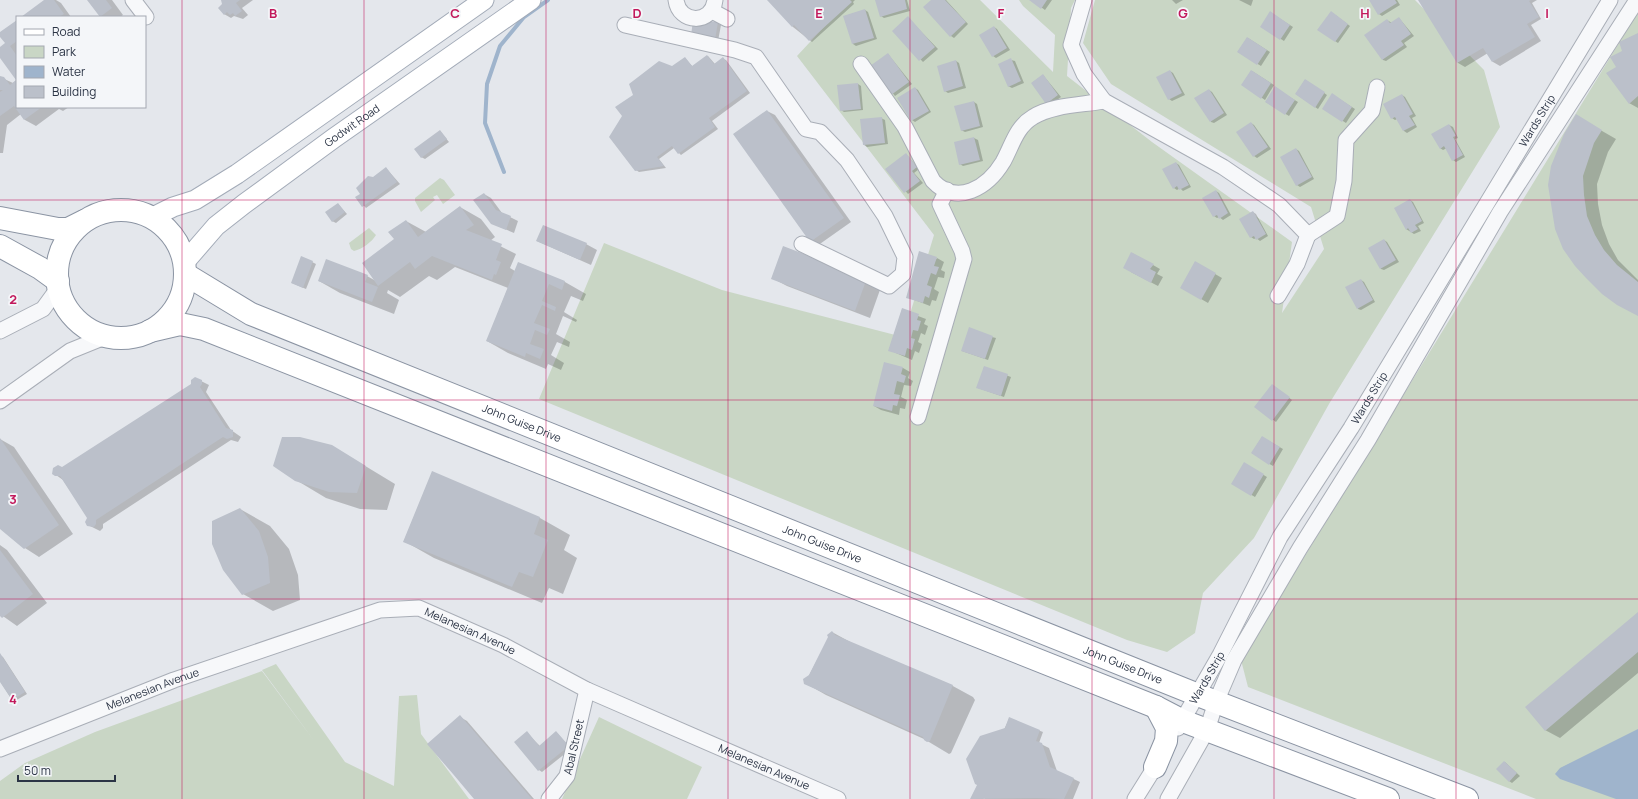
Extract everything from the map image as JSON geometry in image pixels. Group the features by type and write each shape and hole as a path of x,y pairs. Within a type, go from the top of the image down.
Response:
{"highway":[{"path":"0,218 8,221 68,229 100,214 126,210 151,218 165,228 176,240 185,269 183,292 176,308 164,322 150,332"},
{"path":"100,214 80,225 72,233 63,247 58,264 58,284 65,304 76,318 90,330 107,336 129,338 180,324 204,329 1156,707 1183,721 1388,799"},
{"path":"0,246 40,268 58,284"},
{"name":"John Guise Drive","path":"185,269 251,314 1207,699 1466,799"},
{"path":"1155,767 1166,741 1167,728 1156,707"}],"main road":[{"path":"151,218 173,207 194,200 237,174 484,0"},
{"name":"Godwit Road","path":"185,269 216,226 244,204 378,106 531,0"}],"street":[{"path":"133,0 145,16"},
{"path":"676,0 680,11 687,18 704,18 713,5 728,19"},
{"path":"1084,0 1071,45 1084,74 1104,101 1229,171 1279,204 1308,235"},
{"name":"Wards Strip","path":"1168,799 1207,730 1207,699 1280,537 1351,428 1610,0"},
{"name":"Wards Strip","path":"1135,799 1183,721 1207,699 1234,660 1300,548 1368,440 1500,212 1637,0"},
{"path":"685,38 687,18"},
{"path":"625,25 735,50 756,57 806,129 820,132 847,160 885,216 905,257 903,274 889,286 802,244"},
{"path":"860,64 905,127 933,181 940,188 964,194 975,190 1002,163 1018,130 1033,117 1046,111 1104,101"},
{"path":"1278,296 1297,264 1308,235 1337,216 1344,181 1346,140 1372,111 1377,87"},
{"path":"918,417 964,259 962,251 940,204 947,190"},
{"path":"0,332 43,309 58,284"},
{"path":"0,401 70,351 107,336"},
{"name":"Melanesian Avenue","path":"0,749 174,680 380,610 419,608 503,645 587,690 838,799"},
{"name":"Abal Street","path":"549,799 566,776 587,690"}],"green space":[{"path":"849,0 980,0 1053,72 1055,35 1023,6 1019,0 1075,0 1071,8 1067,76 1152,142 1292,242 1282,313 1324,249 1311,207 1111,84 1083,43 1095,0 1415,0 1484,70 1500,127 1329,404 1254,538 1203,593 1195,633 1167,652 1127,640 539,399 604,243 722,290 903,337 934,235 797,56"},
{"path":"1638,12 1638,799 1536,799 1248,687 1241,660"},
{"path":"440,178 444,180 455,195 443,204 437,195 433,197 435,200 421,212 415,198"},
{"path":"369,228 376,235 374,238 360,249 354,251 351,249 349,243"},
{"path":"276,664 345,762 394,786 399,696 417,695 421,734 469,799 0,799 0,781 25,763 95,732 262,671 315,742 262,670"},
{"path":"599,717 702,767 687,799 562,799"}],"water":[{"path":"1638,729 1638,799 1616,799 1560,779 1555,774 1560,768"}],"building":[{"path":"44,0 54,0 64,14 61,16 22,16"},
{"path":"87,0 106,0 112,8 99,16"},
{"path":"221,0 240,0 236,3 242,11 235,16 233,13 230,15 227,12 224,15 218,8 222,4"},
{"path":"767,0 850,0 852,2 809,41 794,25 792,27"},
{"path":"875,0 905,0 907,9 880,17"},
{"path":"931,0 945,0 966,22 950,37 923,7"},
{"path":"1029,0 1047,0 1041,9"},
{"path":"1369,0 1395,0 1397,3 1378,15"},
{"path":"1418,0 1531,0 1529,1 1539,17 1527,24 1535,37 1492,62 1483,48 1457,63"},
{"path":"865,9 874,38 852,44 843,16"},
{"path":"1270,11 1290,25 1280,40 1260,27"},
{"path":"1331,11 1348,24 1335,42 1317,30"},
{"path":"908,16 935,47 919,61 892,31"},
{"path":"1399,17 1411,34 1401,41 1404,45 1382,60 1364,35 1387,19 1390,23"},
{"path":"693,20 718,22 715,40 691,36"},
{"path":"16,21 16,42 10,46 16,55 16,80 0,58 0,47 5,43 0,37 0,32"},
{"path":"994,26 1007,48 992,57 979,35"},
{"path":"1638,33 1638,96 1629,104 1606,73 1616,67 1610,57 1622,51 1619,42"},
{"path":"1247,37 1267,50 1257,65 1237,52"},
{"path":"888,53 909,82 891,95 870,66"},
{"path":"707,55 714,64 723,57 747,91 709,118 715,127 678,154 672,146 657,157 664,166 635,171 609,137 622,116 615,107 633,95 629,84 659,61 672,66 685,57 692,66"},
{"path":"1011,58 1021,81 1008,87 998,64"},
{"path":"956,60 963,86 944,92 937,66"},
{"path":"1170,70 1182,93 1168,100 1156,77"},
{"path":"1251,70 1271,83 1261,99 1241,85"},
{"path":"1043,74 1058,95 1046,104 1031,83"},
{"path":"0,76 4,77 10,85 16,80 16,108 41,108 24,120 14,106 0,116 0,92 3,90 0,90"},
{"path":"1305,79 1325,92 1315,108 1295,94"},
{"path":"858,83 861,109 840,111 837,85"},
{"path":"1275,86 1295,100 1285,115 1265,102"},
{"path":"915,87 929,111 911,121 897,98"},
{"path":"1209,89 1224,113 1210,122 1194,98"},
{"path":"1332,93 1352,107 1342,122 1322,109"},
{"path":"1402,94 1413,114 1409,116 1415,125 1403,131 1395,117 1391,119 1383,104"},
{"path":"974,101 980,126 961,131 954,106"},
{"path":"767,110 844,218 810,242 733,134"},
{"path":"1576,114 1602,130 1594,143 1583,176 1587,216 1595,235 1604,250 1617,265 1638,282 1638,316 1617,305 1602,294 1586,278 1563,249 1555,229 1548,185 1551,166 1564,134"},
{"path":"882,117 885,143 863,145 860,119"},
{"path":"1251,122 1268,147 1253,157 1236,132"},
{"path":"1449,124 1456,136 1453,137 1463,155 1452,161 1444,146 1440,149 1431,134"},
{"path":"440,130 447,139 421,158 414,149"},
{"path":"974,137 980,160 959,165 954,142"},
{"path":"1296,148 1312,177 1296,186 1280,157"},
{"path":"906,153 917,167 912,171 920,181 904,193 885,169"},
{"path":"1176,162 1189,185 1179,190 1177,186 1173,189 1162,169"},
{"path":"386,167 397,182 362,207 355,197 360,194 356,188 368,176 373,177"},
{"path":"1216,190 1228,213 1219,219 1217,215 1213,217 1202,198"},
{"path":"484,193 496,210 511,216 506,230 491,224 473,200"},
{"path":"1410,199 1422,221 1415,225 1418,229 1411,233 1408,228 1406,230 1394,208"},
{"path":"338,203 345,212 332,222 325,212"},
{"path":"460,206 474,225 466,230 502,244 496,260 501,262 496,275 494,274 492,280 432,256 415,269 410,262 378,286 362,263 394,239 388,232 406,220 418,237"},
{"path":"1253,211 1266,234 1256,240 1254,236 1250,238 1239,219"},
{"path":"543,225 587,243 580,260 536,241"},
{"path":"1384,239 1396,260 1380,269 1368,248"},
{"path":"783,246 867,278 855,311 771,279"},
{"path":"919,251 937,257 934,266 939,267 936,275 931,273 927,285 932,287 929,298 925,296 923,303 906,298"},
{"path":"1131,252 1154,264 1150,269 1156,272 1151,283 1123,268"},
{"path":"301,256 313,261 303,288 291,283"},
{"path":"326,259 368,275 365,282 378,287 372,302 318,281"},
{"path":"1195,261 1216,273 1201,300 1180,288"},
{"path":"518,262 565,281 562,290 549,284 542,301 556,307 555,311 542,305 534,323 550,329 547,335 535,330 530,344 544,349 540,359 526,353 525,357 486,341"},
{"path":"1361,279 1373,300 1357,309 1345,287"},
{"path":"902,308 919,314 917,320 921,321 918,331 913,330 911,338 915,339 912,350 907,348 905,356 888,351"},
{"path":"969,327 993,336 985,359 961,351"},
{"path":"884,362 903,367 901,374 906,376 904,383 897,381 894,394 900,395 897,406 893,405 892,411 873,406"},
{"path":"984,366 1008,374 1001,396 976,388"},
{"path":"195,377 202,380 200,387 226,428 233,430 233,437 227,439 223,437 96,520 94,527 87,526 85,522 87,518 60,476 55,476 52,474 53,468 58,465 62,467 191,384 191,380"},
{"path":"1272,384 1290,397 1272,421 1254,407"},
{"path":"1262,436 1280,447 1269,465 1251,453"},
{"path":"282,437 300,437 332,445 366,466 357,493 329,492 295,481 273,466"},
{"path":"0,438 59,525 24,549 0,529"},
{"path":"1244,462 1264,474 1251,496 1231,484"},
{"path":"432,471 540,517 534,534 548,540 533,577 519,572 512,587 403,542"},
{"path":"240,508 259,531 268,557 270,583 242,595 223,570 212,544 212,521"},
{"path":"0,550 33,594 2,618 0,616"},
{"path":"1638,612 1638,652 1545,731 1525,707"},
{"path":"832,631 835,635 953,685 930,741 927,742 923,737 804,684 803,679 809,675 828,637 827,635"},
{"path":"0,653 25,692 12,700 0,682"},
{"path":"460,715 532,799 474,799 427,744"},
{"path":"1009,717 1040,730 1036,741 1042,743 1050,767 1074,778 1064,799 970,799 977,785 975,784 966,759 980,736 1005,728"},
{"path":"527,731 539,746 556,731 569,746 538,771 514,742"},
{"path":"1504,761 1517,773 1509,782 1496,769"}],"waterway":[{"path":"504,172 485,123 487,84 500,46 524,17 548,0"}]}
